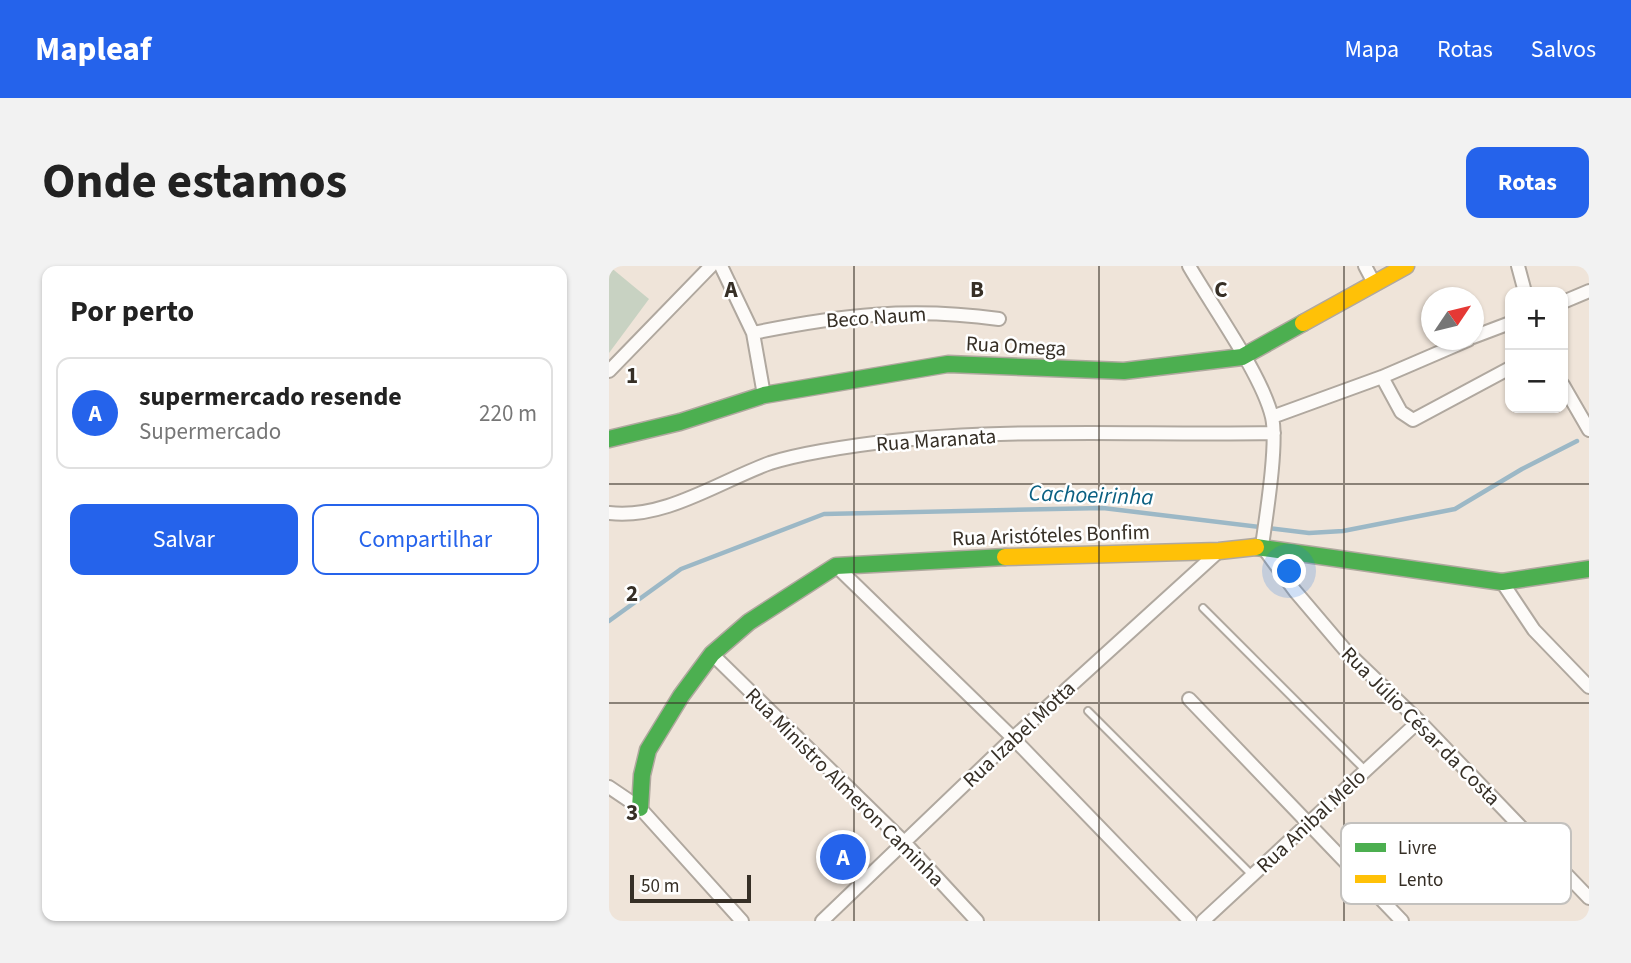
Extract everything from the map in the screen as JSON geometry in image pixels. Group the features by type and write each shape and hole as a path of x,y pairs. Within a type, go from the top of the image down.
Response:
{"street":[{"path":"609,371 711,266"},
{"path":"722,266 753,333 764,395"},
{"path":"1189,266 1262,390 1272,417 1273,433 1262,546"},
{"path":"1365,266 1374,283"},
{"name":"Rua Omega","path":"609,439 680,422 764,395 949,363 1124,371 1242,356 1406,266"},
{"path":"1518,266 1524,287"},
{"path":"1568,300 1589,291"},
{"name":"Beco Naum","path":"753,333 831,318 909,311 999,319"},
{"path":"1484,333 1505,325"},
{"path":"1272,417 1382,377 1445,350"},
{"path":"1382,377 1401,412 1413,420 1505,371"},
{"path":"1568,394 1589,430"},
{"name":"Rua Maranata","path":"609,513 625,515 668,504 772,463 821,451 875,444 955,435 1273,433"},
{"name":"Rua Aristóteles Bonfim","path":"640,808 642,775 648,750 681,696 712,654 749,622 836,566 907,560 1219,551 1262,546 1502,582 1589,569"},
{"name":"Rua Júlio César da Costa","path":"1262,546 1295,592 1346,651 1419,721 1517,823"},
{"name":"Rua Izabel Motta","path":"822,921 1013,738 1219,551"},
{"path":"836,566 1013,738 1190,921"},
{"path":"1502,582 1534,630 1589,687"},
{"name":"Rua Ministro Almeron Caminha","path":"712,654 904,842 977,921"},
{"path":"1189,699 1341,857"},
{"name":"Rua Anibal Melo","path":"1203,921 1310,825 1419,721"},
{"path":"609,788 640,808 743,921"},
{"name":"Rua Júlio César da Costa","path":"1571,879 1589,898"},
{"path":"1386,904 1402,921"}],"lane":[{"path":"1203,608 1366,771"},
{"path":"1088,711 1252,876"}],"green space":[{"path":"609,266 649,299 609,353"}],"waterway":[{"name":"Cachoeirinha","path":"609,621 681,569 824,514 1103,508 1309,533 1343,531 1455,509 1522,469 1577,441"}],"traffic: fast":[{"path":"609,439 680,422 764,395 948,364 1124,371 1242,357 1303,323"},
{"path":"1256,547 1502,582 1589,569"},
{"path":"640,808 642,775 648,750 681,696 712,654 749,622 836,566 1005,557"}],"traffic: slow":[{"path":"1303,323 1406,266"},
{"path":"1005,557 1219,551 1256,547"}],"place":[{"name":"supermercado resende","path":"843,857"}]}
